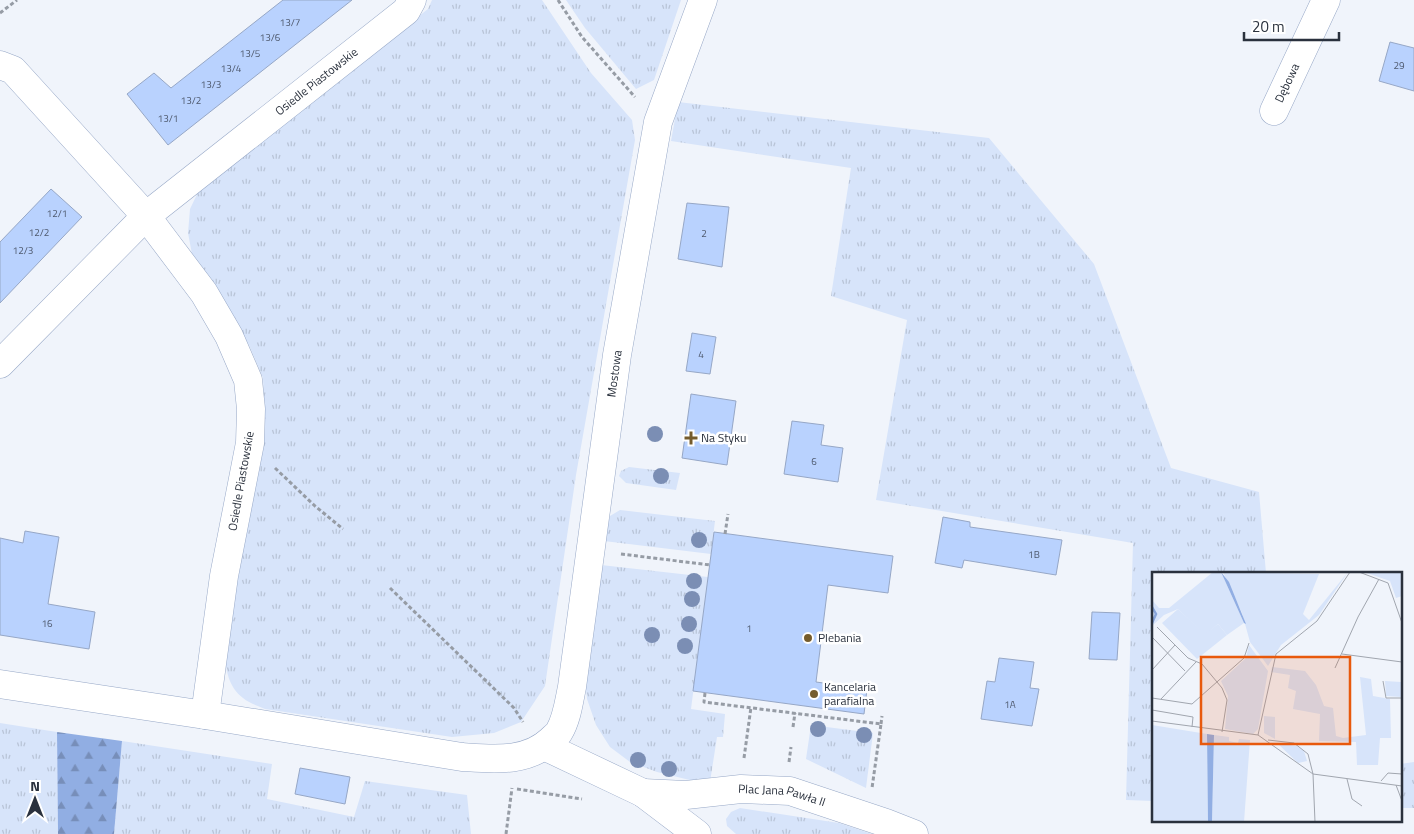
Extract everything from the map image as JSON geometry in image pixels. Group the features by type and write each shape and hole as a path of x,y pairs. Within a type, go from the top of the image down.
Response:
{"street":[{"name":"Osiedle Piastowskie","path":"0,364 146,216 406,11 412,0"},
{"name":"Mostowa","path":"544,746 559,732 566,715 572,687 617,355 658,122 703,0"},
{"name":"Dębowa","path":"1274,111 1326,0"},
{"name":"Osiedle Piastowskie","path":"0,65 13,70 146,216 204,293 229,336 248,380 251,409 250,443 224,576 205,715"},
{"path":"0,684 462,757 502,760 525,755 544,746 644,794 697,834"},
{"name":"Plac Jana Pawła II","path":"644,794 686,794 741,789 790,791 914,834"}],"path":[{"path":"0,14 17,0"},
{"path":"558,0 582,37 658,122"},
{"path":"250,443 315,506 343,529"},
{"path":"725,534 728,514"},
{"path":"590,550 710,565"},
{"path":"390,588 514,708 524,724 518,728"},
{"path":"705,693 704,702 880,724"},
{"path":"744,760 751,707"},
{"path":"793,727 795,713"},
{"path":"872,789 882,716"},
{"path":"788,765 791,747"},
{"path":"506,834 516,757"}],"green space":[{"path":"432,0 542,0 591,73 632,120 635,140 576,475 545,686 521,722 494,733 452,737 265,709 243,698 234,689 227,671 224,651 250,495 265,422 263,378 249,345 192,254 188,233 190,209 201,186 428,9"},
{"path":"566,0 681,0 654,80 636,89 585,28"},
{"path":"678,102 989,138 1094,264 1171,468 1259,492 1266,572 1152,572 1152,801 1126,800 1133,543 876,500 907,320 831,296 851,168 671,141"},
{"path":"629,467 680,473 676,490 626,483 619,476 621,471"},
{"path":"620,510 715,521 711,554 604,541 610,516"},
{"path":"601,565 708,577 691,709 725,714 723,737 717,737 710,782 706,784 657,772 630,762 610,747 596,725 587,699 584,671"},
{"path":"0,723 57,732 58,834 0,834"},
{"path":"811,725 873,733 866,788 806,759"},
{"path":"57,732 122,741 114,834 58,834"},
{"path":"122,741 272,764 267,799 354,817 365,781 467,795 471,834 114,834"},
{"path":"1414,762 1414,808 1402,808 1402,764"},
{"path":"740,808 839,823 872,834 736,834 727,826 726,819 731,812"}],"building":[{"path":"283,0 352,0 168,145 127,94 154,73 171,88"},
{"path":"1390,42 1414,48 1414,91 1379,81"},
{"path":"51,189 82,217 0,303 0,242"},
{"path":"687,203 729,207 722,267 678,259"},
{"path":"692,333 716,337 710,374 686,371"},
{"path":"691,394 736,401 727,465 682,458"},
{"path":"792,421 824,425 821,445 843,448 838,482 784,474"},
{"path":"943,517 970,522 970,527 1062,540 1056,575 964,560 962,568 935,563"},
{"path":"25,531 59,537 48,604 95,612 89,649 0,635 0,538 23,543"},
{"path":"714,532 893,556 888,593 828,585 816,682 867,689 864,714 693,691"},
{"path":"1092,612 1120,613 1117,660 1089,659"},
{"path":"999,658 1034,662 1030,688 1039,689 1032,726 981,719 987,681 995,682"},
{"path":"300,768 350,777 345,804 295,794"}],"place":[{"name":"Na Styku","path":"691,438"},
{"name":"Plebania","path":"808,638"},
{"name":"Kancelaria parafialna","path":"814,694"}]}
